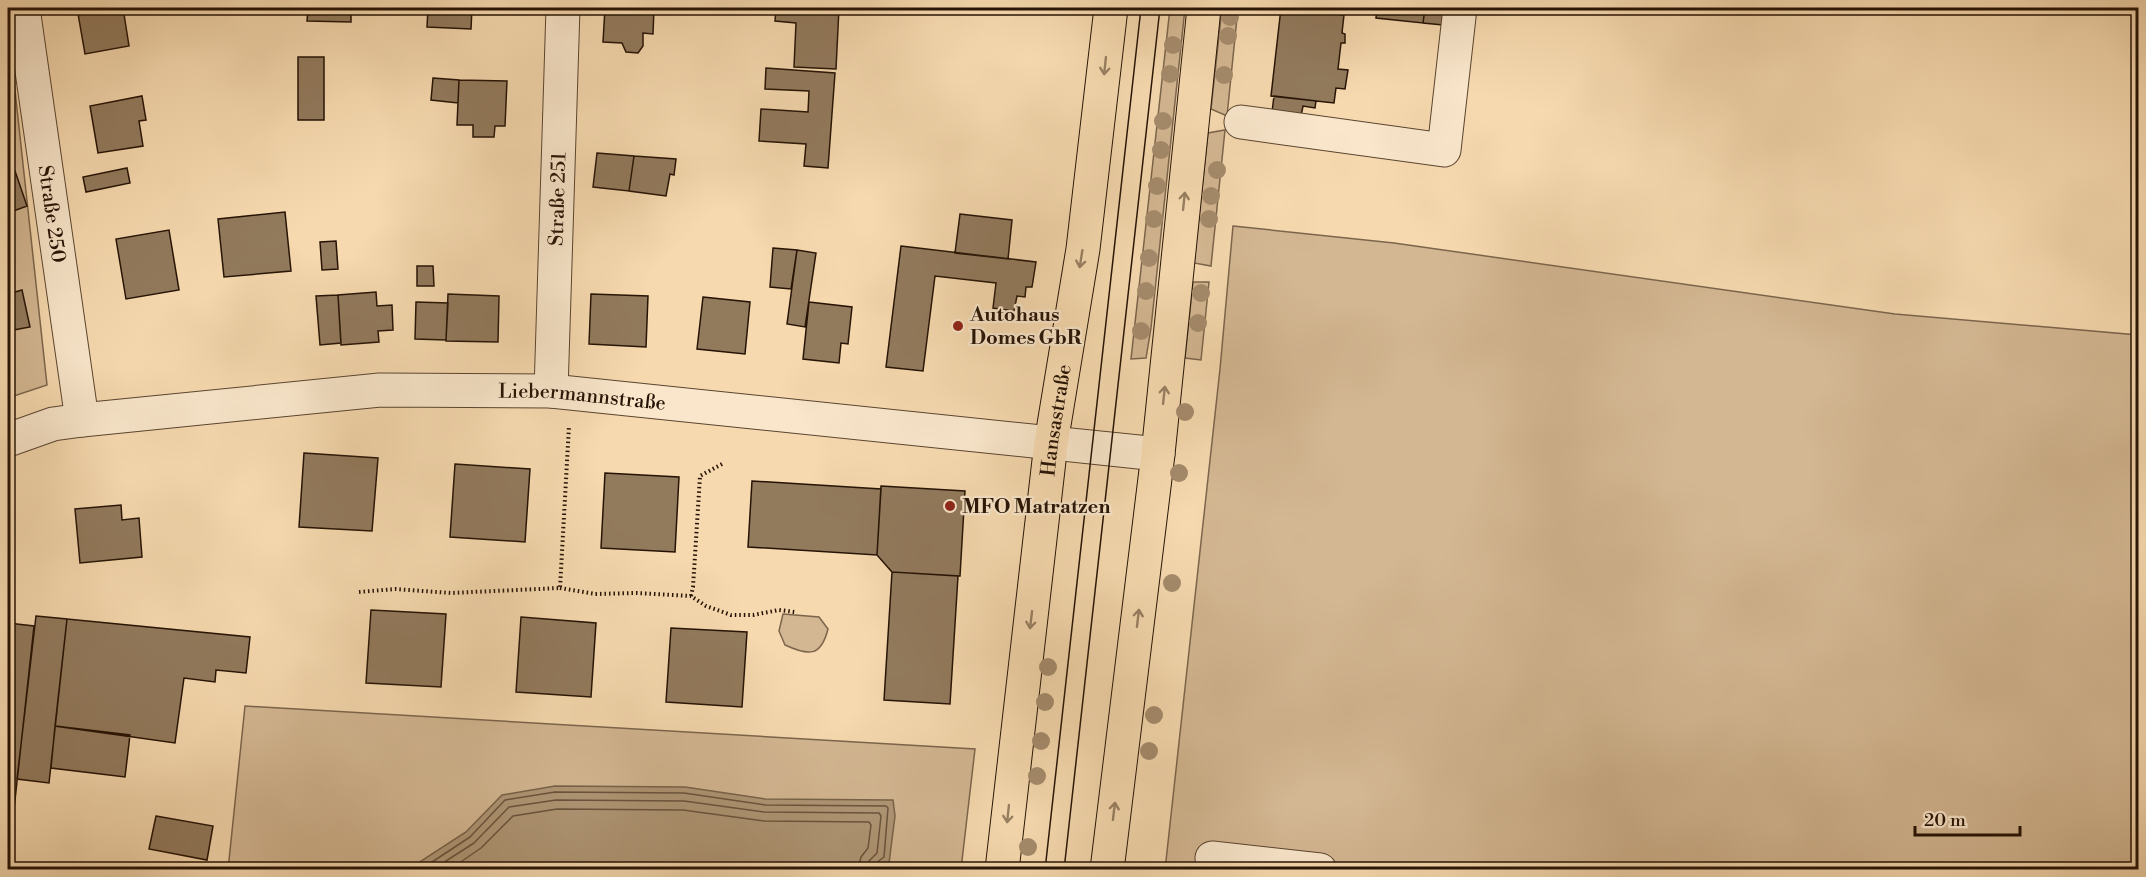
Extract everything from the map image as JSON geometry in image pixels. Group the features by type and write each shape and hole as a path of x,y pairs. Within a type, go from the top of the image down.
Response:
{"main road":[{"name":"Hansastraße","path":"1002,870 1052,443 1083,249 1111,8"},
{"path":"1107,870 1158,454 1204,8"}],"street":[{"name":"Straße 250","path":"23,8 82,420"},
{"name":"Straße 251","path":"561,392 563,8"},
{"path":"1241,122 1444,150 1460,8"},
{"name":"Liebermannstraße","path":"8,440 53,424 82,420 380,390 561,392 1158,454"},
{"path":"1212,858 1320,870"}],"path":[{"path":"560,588 561,392"},
{"path":"691,596 700,476 722,464"},
{"path":"359,592 394,589 451,593 560,588 595,594 646,593 691,596 706,606 731,615 753,615 779,610 795,612"}],"shaded area":[{"path":"1170,8 1185,8 1151,328 1146,358 1131,359"},
{"path":"1222,8 1238,8 1227,116 1211,109"},
{"path":"8,26 47,385 8,398"},
{"path":"1225,130 1211,266 1194,263 1208,133"},
{"path":"1233,226 1394,243 1895,314 2138,335 2138,869 1165,870 1220,369"},
{"path":"1193,282 1209,282 1201,360 1185,358"},
{"path":"783,614 819,617 828,629 822,645 813,652 807,652 785,645 779,631"},
{"path":"245,706 975,749 961,869 228,870"}],"water":[{"path":"555,786 685,787 765,799 893,800 895,816 889,863 876,870 413,869 418,863 466,832 502,795"}],"building":[{"path":"77,8 123,8 129,46 85,54"},
{"path":"308,8 351,8 351,22 307,21"},
{"path":"428,8 472,8 471,29 427,27"},
{"path":"605,8 654,8 653,34 643,33 643,46 638,53 626,52 622,43 603,42"},
{"path":"798,8 839,8 836,69 794,67 796,23 775,21 776,9 797,10"},
{"path":"1281,8 1344,15 1342,33 1345,34 1345,43 1341,43 1338,69 1348,70 1345,89 1336,88 1334,103 1271,96"},
{"path":"1281,8 1345,8 1344,15"},
{"path":"1377,8 1425,8 1423,23 1376,18"},
{"path":"1425,8 1445,8 1443,25 1423,23"},
{"path":"298,57 324,57 324,120 298,120"},
{"path":"766,68 835,73 828,168 804,166 806,144 759,141 761,109 808,112 809,91 765,89"},
{"path":"433,78 459,80 458,103 431,100"},
{"path":"459,80 507,81 505,126 495,126 494,137 473,137 473,125 457,125"},
{"path":"142,96 146,120 139,121 143,146 98,153 90,106"},
{"path":"1274,96 1316,101 1315,108 1303,106 1301,116 1272,112"},
{"path":"597,153 634,156 629,191 593,187"},
{"path":"634,156 676,159 674,175 670,174 666,196 629,191"},
{"path":"127,168 130,183 86,192 83,177"},
{"path":"15,171 27,206 8,213 8,174"},
{"path":"285,212 291,271 224,277 218,219"},
{"path":"960,214 1012,220 1008,259 955,253"},
{"path":"169,230 179,290 126,299 116,239"},
{"path":"336,241 338,269 322,270 320,242"},
{"path":"901,246 1036,262 1032,287 1026,287 1025,297 1017,296 1014,311 993,308 996,283 935,276 923,371 886,367"},
{"path":"773,248 797,250 791,289 770,287"},
{"path":"797,250 816,253 805,327 787,324"},
{"path":"417,266 433,266 434,286 417,286"},
{"path":"22,290 30,327 8,331 8,294"},
{"path":"376,292 377,306 392,305 393,330 378,331 379,342 341,345 338,295"},
{"path":"448,294 499,296 498,342 446,341"},
{"path":"591,294 648,296 646,347 589,344"},
{"path":"338,295 341,343 320,345 316,296"},
{"path":"703,297 750,302 745,354 697,349"},
{"path":"416,302 448,303 446,340 415,339"},
{"path":"809,302 852,307 848,344 841,343 839,363 803,359"},
{"path":"304,453 378,458 372,531 299,527"},
{"path":"455,464 530,469 525,542 450,537"},
{"path":"605,473 679,477 675,552 601,548"},
{"path":"752,481 881,489 877,555 748,547"},
{"path":"881,486 965,491 960,576 892,572 877,555"},
{"path":"121,505 122,520 139,518 142,557 80,563 75,509"},
{"path":"892,572 958,576 950,704 884,700"},
{"path":"371,610 446,614 441,687 366,683"},
{"path":"36,616 67,619 49,783 17,779"},
{"path":"521,617 596,623 591,697 516,692"},
{"path":"67,619 250,637 246,673 216,670 215,682 184,678 175,743 55,726"},
{"path":"8,623 34,626 8,864"},
{"path":"671,628 747,632 742,707 666,702"},
{"path":"55,726 130,735 125,777 51,768"},
{"path":"156,816 213,826 207,860 149,849"}],"tram line":[{"path":"1045,870 1141,8"},
{"path":"1064,870 1160,8"}],"place":[{"name":"Autohaus Domes GbR","path":"958,326"},
{"name":"MFO Matratzen","path":"950,506"}]}
